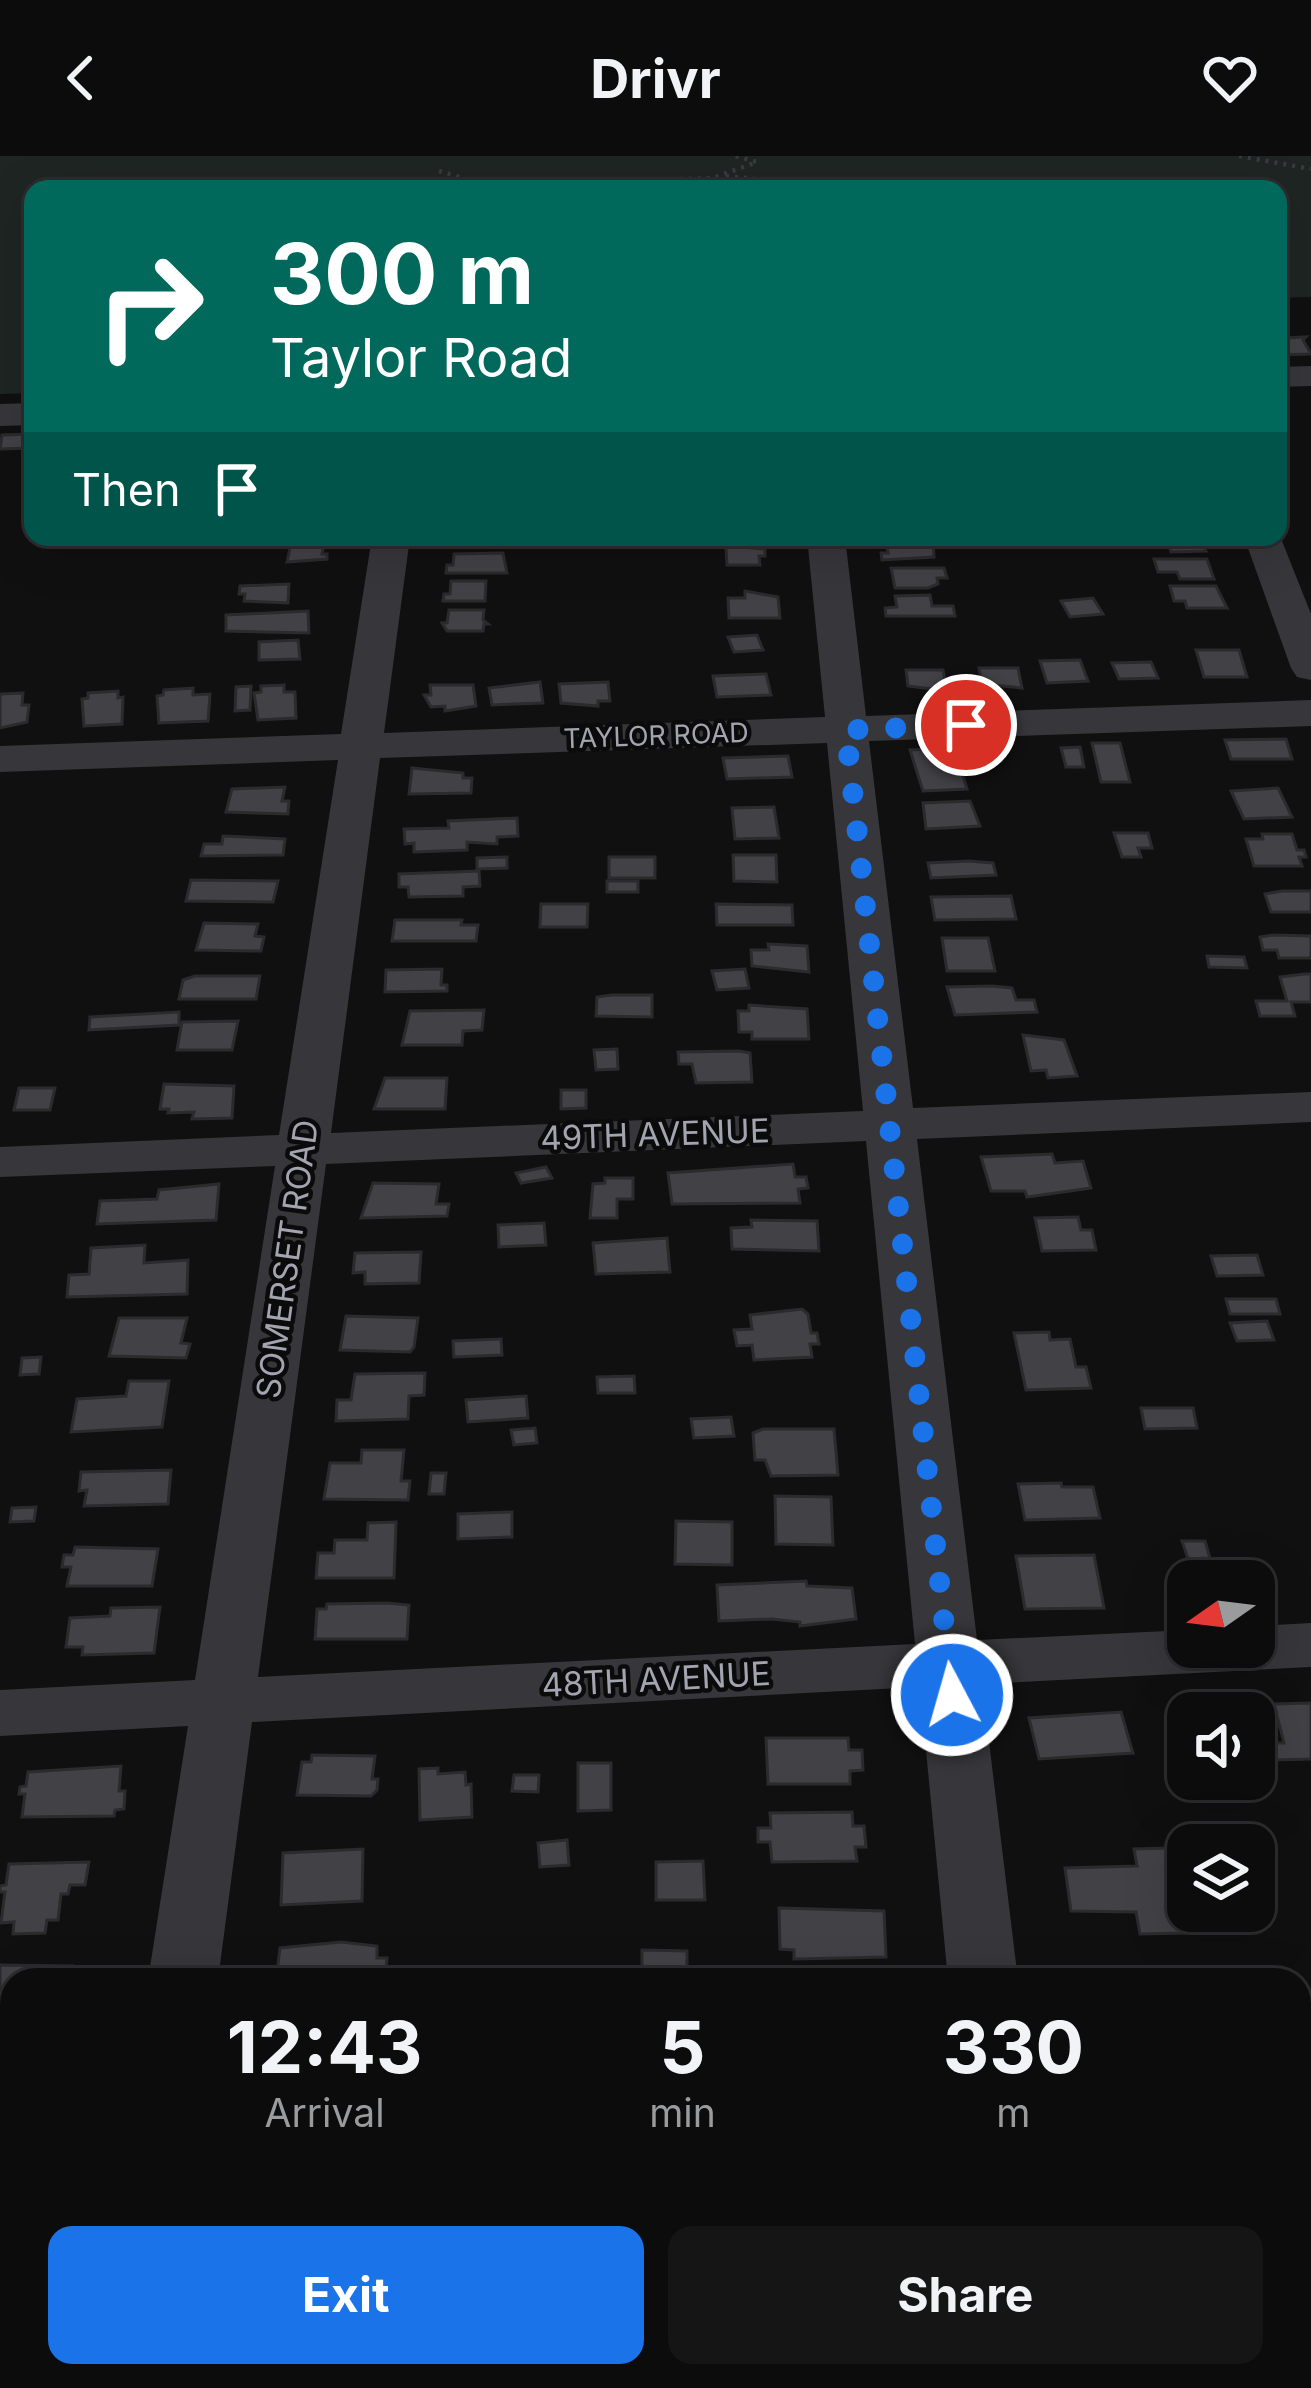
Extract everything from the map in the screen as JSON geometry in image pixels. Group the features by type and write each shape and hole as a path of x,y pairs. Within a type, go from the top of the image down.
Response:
{"street":[{"name":"SOMERSET ROAD","path":"185,1968 390,546"},
{"path":"827,546 982,1968"},
{"path":"1266,546 1311,668"},
{"name":"TAYLOR ROAD","path":"0,759 1311,713"},
{"name":"49TH AVENUE","path":"0,1162 1311,1107"},
{"name":"48TH AVENUE","path":"0,1713 1311,1645"}],"path":[{"path":"725,176 757,162 735,156"},
{"path":"1239,156 1311,169"},
{"path":"439,171 470,180"},
{"path":"619,180 725,176 766,180"}],"shaded area":[{"path":"0,156 1311,156 1311,297 1287,298 1287,180 24,180 24,393 0,394"}],"building":[{"path":"1306,337 1303,340 1311,354 1287,355 1287,338"},
{"path":"24,434 24,448 0,449 2,435"},
{"path":"290,546 323,546 322,554 327,554 327,559 287,562"},
{"path":"887,546 933,546 934,557 882,560 881,553 888,553"},
{"path":"1169,546 1204,546 1206,551 1171,552"},
{"path":"726,548 765,549 765,556 759,556 760,565 727,565"},
{"path":"503,553 507,573 446,573 454,554"},
{"path":"1154,559 1207,559 1214,579 1180,579 1177,572 1158,572"},
{"path":"891,568 944,568 947,578 937,578 938,584 928,588 895,588"},
{"path":"451,581 486,581 485,601 443,601 444,594 450,594"},
{"path":"289,584 288,603 244,601 245,594 239,594 240,586"},
{"path":"1170,586 1216,586 1227,608 1187,608 1185,601 1174,601"},
{"path":"745,591 778,597 780,618 729,618 728,598 745,598"},
{"path":"930,595 932,606 953,606 955,616 886,616 885,608 897,607 895,596"},
{"path":"1093,598 1103,614 1070,617 1061,601"},
{"path":"449,610 484,610 483,620 488,624 483,631 447,631 442,623 447,623"},
{"path":"308,611 309,633 226,631 226,615"},
{"path":"757,635 763,650 734,652 728,637"},
{"path":"298,640 300,659 259,660 259,642"},
{"path":"1196,650 1239,650 1247,677 1204,677"},
{"path":"1080,660 1088,681 1047,683 1040,661"},
{"path":"1151,662 1158,678 1119,679 1112,663"},
{"path":"979,668 1018,668 1022,688 982,684"},
{"path":"906,670 943,670 947,691 908,686"},
{"path":"766,674 771,695 717,697 713,676"},
{"path":"540,682 543,703 492,705 489,688"},
{"path":"608,682 610,701 598,701 598,706 561,703 559,684"},
{"path":"284,685 284,692 295,692 296,718 258,720 254,693 261,692 261,686"},
{"path":"430,685 473,685 476,706 445,711 445,706 431,707 424,695 431,695"},
{"path":"251,686 250,710 235,711 236,687"},
{"path":"193,688 193,695 210,694 208,721 159,723 157,696 164,690"},
{"path":"118,691 118,698 123,697 122,724 84,726 82,699 88,693"},
{"path":"23,693 22,705 29,705 27,722 0,728 0,694"},
{"path":"1286,739 1292,759 1231,759 1225,740"},
{"path":"1092,743 1120,743 1130,782 1101,782"},
{"path":"970,747 978,769 961,769 967,789 923,791 910,750"},
{"path":"1080,747 1084,767 1066,767 1061,748"},
{"path":"788,756 792,777 727,779 723,758"},
{"path":"412,768 463,773 463,778 472,778 471,793 409,794"},
{"path":"285,787 282,801 289,801 288,814 226,812 232,789"},
{"path":"1278,788 1292,817 1244,819 1231,791"},
{"path":"970,801 980,826 926,829 923,803"},
{"path":"774,807 779,838 735,839 732,808"},
{"path":"517,818 518,836 497,837 497,844 467,842 467,850 414,852 414,843 405,844 404,829 449,828 448,821"},
{"path":"1114,833 1148,833 1152,848 1138,848 1141,857 1122,857"},
{"path":"1262,834 1292,834 1297,850 1304,850 1306,857 1299,857 1302,866 1254,866 1246,839 1263,839"},
{"path":"223,836 285,839 283,855 201,856 204,844 222,844"},
{"path":"733,855 776,855 777,882 734,881"},
{"path":"507,857 507,868 477,869 477,858"},
{"path":"609,857 655,857 655,878 609,878"},
{"path":"928,863 993,863 996,875 931,878"},
{"path":"479,871 480,886 463,887 463,896 409,897 408,887 399,887 399,874"},
{"path":"191,880 278,881 273,902 186,901"},
{"path":"607,881 638,881 638,892 607,892"},
{"path":"1311,891 1311,912 1271,912 1265,894"},
{"path":"1011,896 1016,919 935,920 931,897"},
{"path":"541,904 588,904 587,927 540,927"},
{"path":"716,904 792,905 793,925 717,925"},
{"path":"395,920 462,920 461,925 478,925 476,941 392,941"},
{"path":"204,923 258,924 255,936 264,937 261,951 196,950"},
{"path":"1311,936 1311,958 1279,958 1277,950 1263,950 1260,937"},
{"path":"942,938 988,938 995,971 947,971"},
{"path":"768,944 807,946 809,972 752,966 751,950 769,950"},
{"path":"1207,956 1244,957 1247,968 1209,967"},
{"path":"442,969 441,985 447,985 447,991 385,992 386,970"},
{"path":"745,969 749,988 717,990 712,971"},
{"path":"1311,974 1311,1002 1291,1002 1295,1016 1260,1016 1256,1001 1287,1001 1280,977"},
{"path":"260,976 256,999 179,999 183,980"},
{"path":"947,987 1012,988 1016,1000 1034,1000 1037,1012 955,1015"},
{"path":"652,995 652,1017 596,1016 597,997"},
{"path":"749,1005 807,1009 809,1039 752,1039 752,1032 739,1032 738,1011 749,1011"},
{"path":"484,1010 482,1030 463,1031 462,1045 402,1045 410,1011"},
{"path":"179,1012 179,1025 89,1030 90,1017"},
{"path":"238,1021 232,1050 177,1050 182,1022"},
{"path":"1023,1035 1064,1040 1077,1076 1048,1078 1046,1070 1031,1071"},
{"path":"617,1049 618,1069 596,1070 594,1050"},
{"path":"678,1052 750,1053 752,1082 696,1083 692,1064 679,1064"},
{"path":"385,1078 447,1078 445,1109 374,1109"},
{"path":"164,1084 234,1086 232,1118 192,1119 194,1112 160,1109"},
{"path":"19,1088 55,1088 50,1110 14,1110"},
{"path":"561,1090 586,1090 586,1108 561,1109"},
{"path":"1052,1154 1055,1163 1083,1161 1091,1188 1027,1197 1025,1191 991,1191 981,1157"},
{"path":"793,1164 795,1177 806,1177 808,1188 798,1189 800,1203 672,1204 668,1173"},
{"path":"546,1167 552,1178 521,1183 516,1173"},
{"path":"605,1178 633,1178 633,1199 617,1199 617,1218 590,1218 593,1184 605,1183"},
{"path":"373,1183 439,1184 436,1204 449,1204 447,1216 361,1218"},
{"path":"219,1184 216,1220 97,1224 100,1201 157,1199 159,1190"},
{"path":"1078,1217 1081,1230 1092,1230 1096,1250 1042,1251 1035,1218"},
{"path":"751,1220 817,1221 819,1251 732,1249 731,1228 752,1227"},
{"path":"544,1223 546,1245 499,1247 498,1225"},
{"path":"667,1238 670,1272 596,1274 593,1243"},
{"path":"145,1245 144,1263 188,1260 187,1294 67,1297 69,1275 89,1274 91,1248"},
{"path":"421,1252 419,1283 365,1284 365,1272 353,1273 355,1253"},
{"path":"1257,1255 1263,1275 1217,1276 1211,1256"},
{"path":"1226,1299 1276,1299 1280,1314 1230,1314"},
{"path":"802,1309 808,1314 811,1333 817,1333 819,1344 810,1344 812,1357 754,1360 752,1345 737,1346 734,1330 752,1329 750,1315"},
{"path":"346,1316 418,1318 414,1347 410,1352 340,1350"},
{"path":"119,1318 187,1318 181,1343 190,1344 186,1358 109,1356"},
{"path":"1267,1321 1274,1340 1237,1341 1230,1323"},
{"path":"1049,1332 1050,1340 1070,1339 1076,1367 1086,1367 1091,1388 1026,1390 1014,1333"},
{"path":"501,1339 502,1355 454,1357 453,1341"},
{"path":"41,1357 39,1374 20,1375 22,1358"},
{"path":"425,1373 424,1395 409,1396 408,1419 336,1421 337,1400 351,1400 355,1374"},
{"path":"634,1376 635,1393 598,1393 597,1377"},
{"path":"129,1381 169,1381 162,1427 71,1432 77,1399 126,1396"},
{"path":"526,1396 528,1418 468,1422 466,1400"},
{"path":"1141,1408 1193,1408 1197,1428 1145,1429"},
{"path":"731,1417 734,1436 694,1438 691,1419"},
{"path":"535,1428 537,1443 514,1445 511,1430"},
{"path":"834,1429 838,1475 771,1476 765,1460 755,1460 753,1433"},
{"path":"362,1450 404,1450 401,1481 410,1481 408,1500 324,1499 330,1463 361,1463"},
{"path":"171,1470 168,1504 84,1506 87,1490 79,1491 81,1472"},
{"path":"431,1473 446,1473 444,1494 429,1494"},
{"path":"1061,1483 1062,1487 1093,1487 1100,1518 1025,1520 1018,1484"},
{"path":"775,1496 831,1497 833,1545 776,1544"},
{"path":"36,1507 34,1521 10,1522 12,1508"},
{"path":"512,1512 512,1537 458,1539 458,1514"},
{"path":"676,1521 732,1522 732,1565 675,1564"},
{"path":"396,1522 394,1578 316,1578 318,1553 334,1553 335,1540 367,1540 368,1523"},
{"path":"1182,1541 1205,1541 1210,1558 1188,1559"},
{"path":"75,1547 158,1549 152,1586 67,1586 71,1567 62,1567 64,1555 73,1555"},
{"path":"1094,1555 1104,1608 1025,1609 1016,1556"},
{"path":"806,1581 807,1586 852,1588 856,1619 800,1626 800,1622 772,1619 719,1621 717,1585"},
{"path":"327,1604 409,1605 407,1639 315,1639 317,1609 326,1609"},
{"path":"160,1607 154,1653 82,1655 83,1647 66,1647 70,1618 110,1616 111,1608"},
{"path":"1311,1703 1311,1759 1275,1760 1275,1743 1284,1743 1275,1704"},
{"path":"1121,1712 1133,1753 1039,1759 1029,1718"},
{"path":"766,1738 848,1738 849,1750 862,1750 863,1770 850,1771 850,1784 768,1784"},
{"path":"312,1755 375,1756 372,1779 378,1779 377,1790 371,1796 297,1795 302,1762 311,1762"},
{"path":"578,1763 611,1763 611,1810 578,1811"},
{"path":"121,1766 119,1791 125,1791 124,1809 115,1810 114,1816 22,1817 25,1794 19,1794 28,1772"},
{"path":"438,1768 438,1774 465,1772 466,1785 471,1784 472,1817 420,1820 419,1769"},
{"path":"514,1775 539,1775 538,1792 512,1791"},
{"path":"852,1812 853,1826 864,1826 866,1847 855,1847 857,1861 772,1862 770,1842 758,1842 758,1828 771,1828 770,1813"},
{"path":"567,1840 569,1865 540,1867 538,1843"},
{"path":"1167,1848 1167,1932 1187,1933 1140,1934 1136,1912 1071,1911 1065,1868 1137,1866 1134,1849"},
{"path":"363,1849 362,1901 281,1905 283,1853"},
{"path":"703,1861 705,1900 656,1900 656,1862"},
{"path":"89,1862 85,1885 70,1885 68,1894 61,1894 58,1920 47,1920 45,1933 13,1934 14,1922 1,1923 5,1892 0,1892 0,1886 6,1885 9,1864"},
{"path":"779,1908 884,1911 886,1957 794,1959 794,1950 780,1949"},
{"path":"341,1942 377,1946 377,1958 387,1958 386,1968 278,1968 280,1948"},
{"path":"642,1950 687,1951 687,1968 642,1968"},
{"path":"0,1965 73,1966 73,1968"}],"route":[{"path":"952,1695 846,730 966,725"}]}
